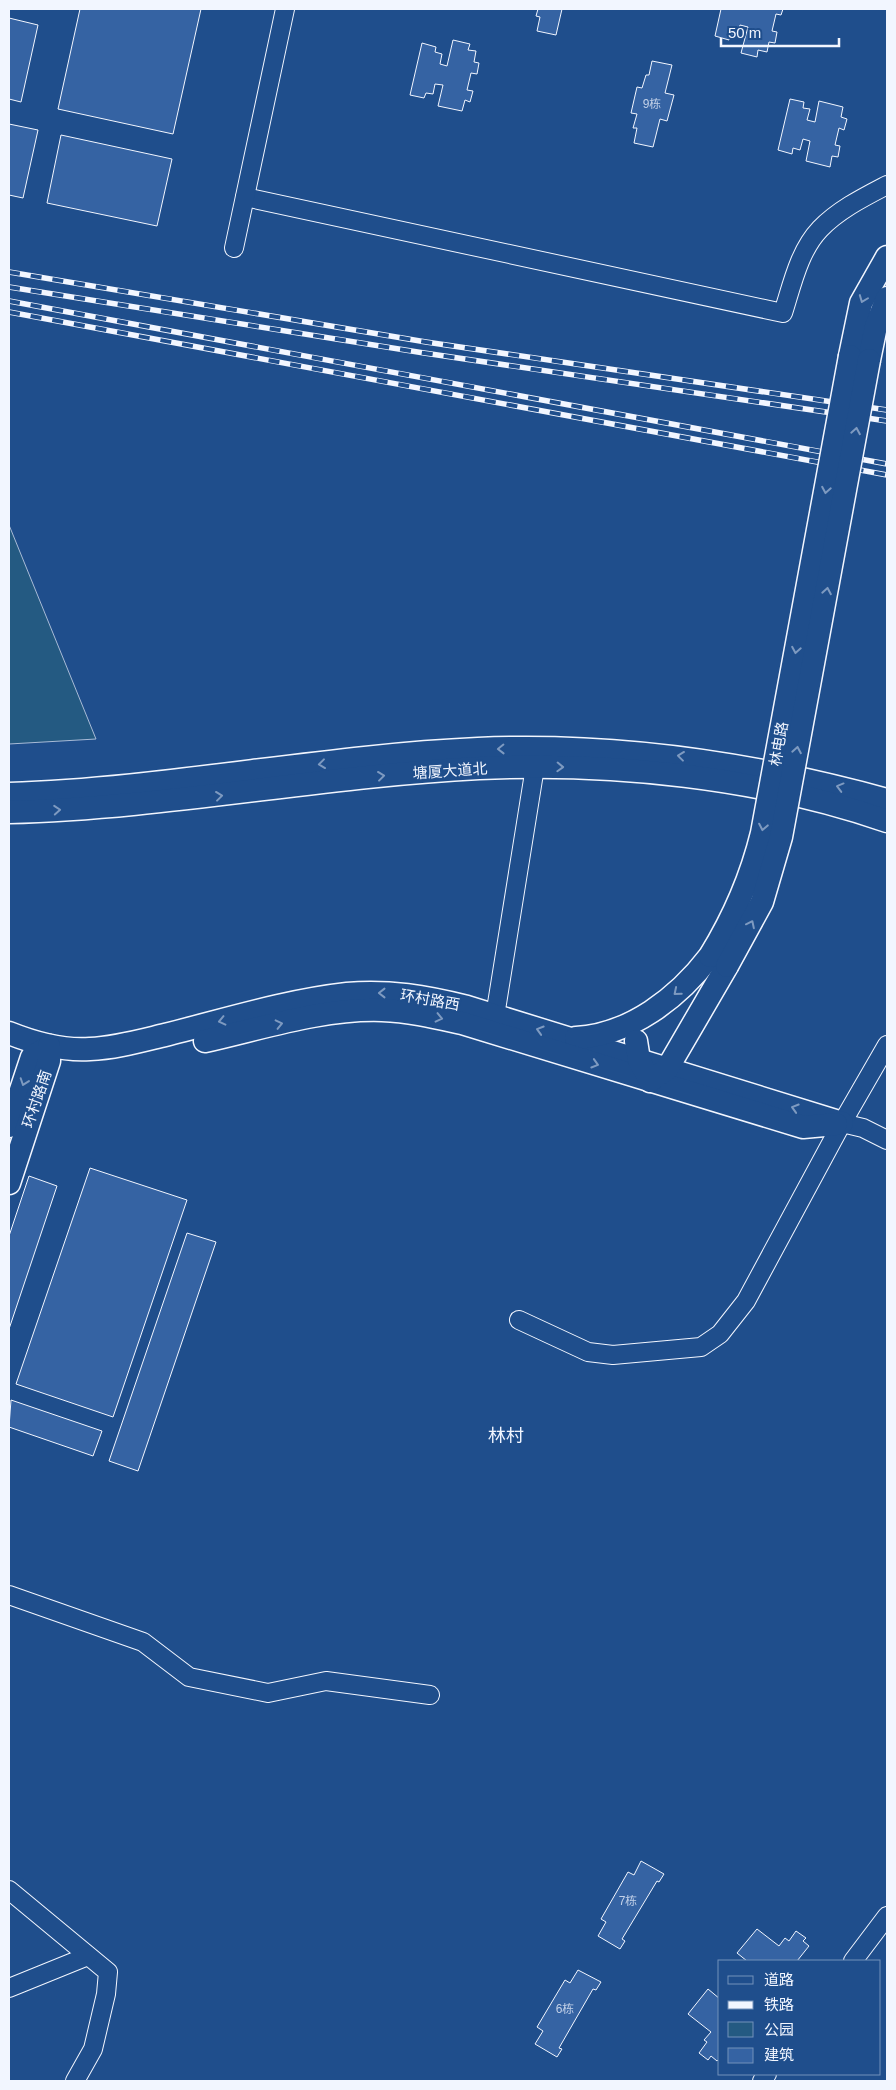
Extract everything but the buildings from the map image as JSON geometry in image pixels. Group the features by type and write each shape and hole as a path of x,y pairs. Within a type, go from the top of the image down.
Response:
{"main road":[{"path":"860,358 861,302 887,257"},
{"path":"860,358 887,298"},
{"name":"林电路","path":"665,1066 718,961 762,902 781,837 860,358"},
{"name":"塘厦大道北","path":"9,794 124,787 404,754 479,749 556,748 624,750 685,757 814,780 887,800"},
{"name":"塘厦大道北","path":"9,812 124,806 406,774 479,768 535,767 622,770 711,780 810,799 887,821"},
{"name":"林电路","path":"568,1038 593,1037 618,1029 646,1014 718,961"},
{"name":"环村路西","path":"9,1033 43,1055 122,1045 306,1001 347,994 385,993 426,997 568,1038 637,1051"},
{"name":"环村路西","path":"9,1050 90,1065 122,1060 307,1017 347,1011 383,1010 422,1014 665,1066 803,1127 842,1123"},
{"path":"637,1051 638,1028 646,1014"},
{"path":"637,1051 642,1051 653,1057 665,1057 665,1066 637,1051"},
{"name":"环村路南","path":"9,1126 43,1055"},
{"name":"环村路南","path":"9,1183 43,1055"}],"street":[{"path":"234,248 285,9"},
{"path":"245,197 783,313 801,258 820,229 857,200 887,185"},
{"path":"495,1016 535,767"},
{"path":"519,1320 588,1352 613,1355 701,1347 720,1334 746,1301 842,1123 887,1045"},
{"name":"环村路西","path":"842,1123 863,1128 887,1140"},
{"path":"9,1595 143,1642 188,1677 268,1693 326,1681 430,1694"},
{"path":"9,1890 108,1972 106,1994 93,2049 75,2081"},
{"path":"854,1960 887,1916"},
{"path":"9,1988 88,1956"}],"green space":[{"path":"9,525 96,739 9,744"}],"railway":[{"path":"9,272 426,342 887,410"},
{"path":"9,287 424,353 887,421"},
{"path":"9,301 887,464"},
{"path":"9,312 887,475"}],"district":[{"name":"林村","path":"506,1436"}]}
